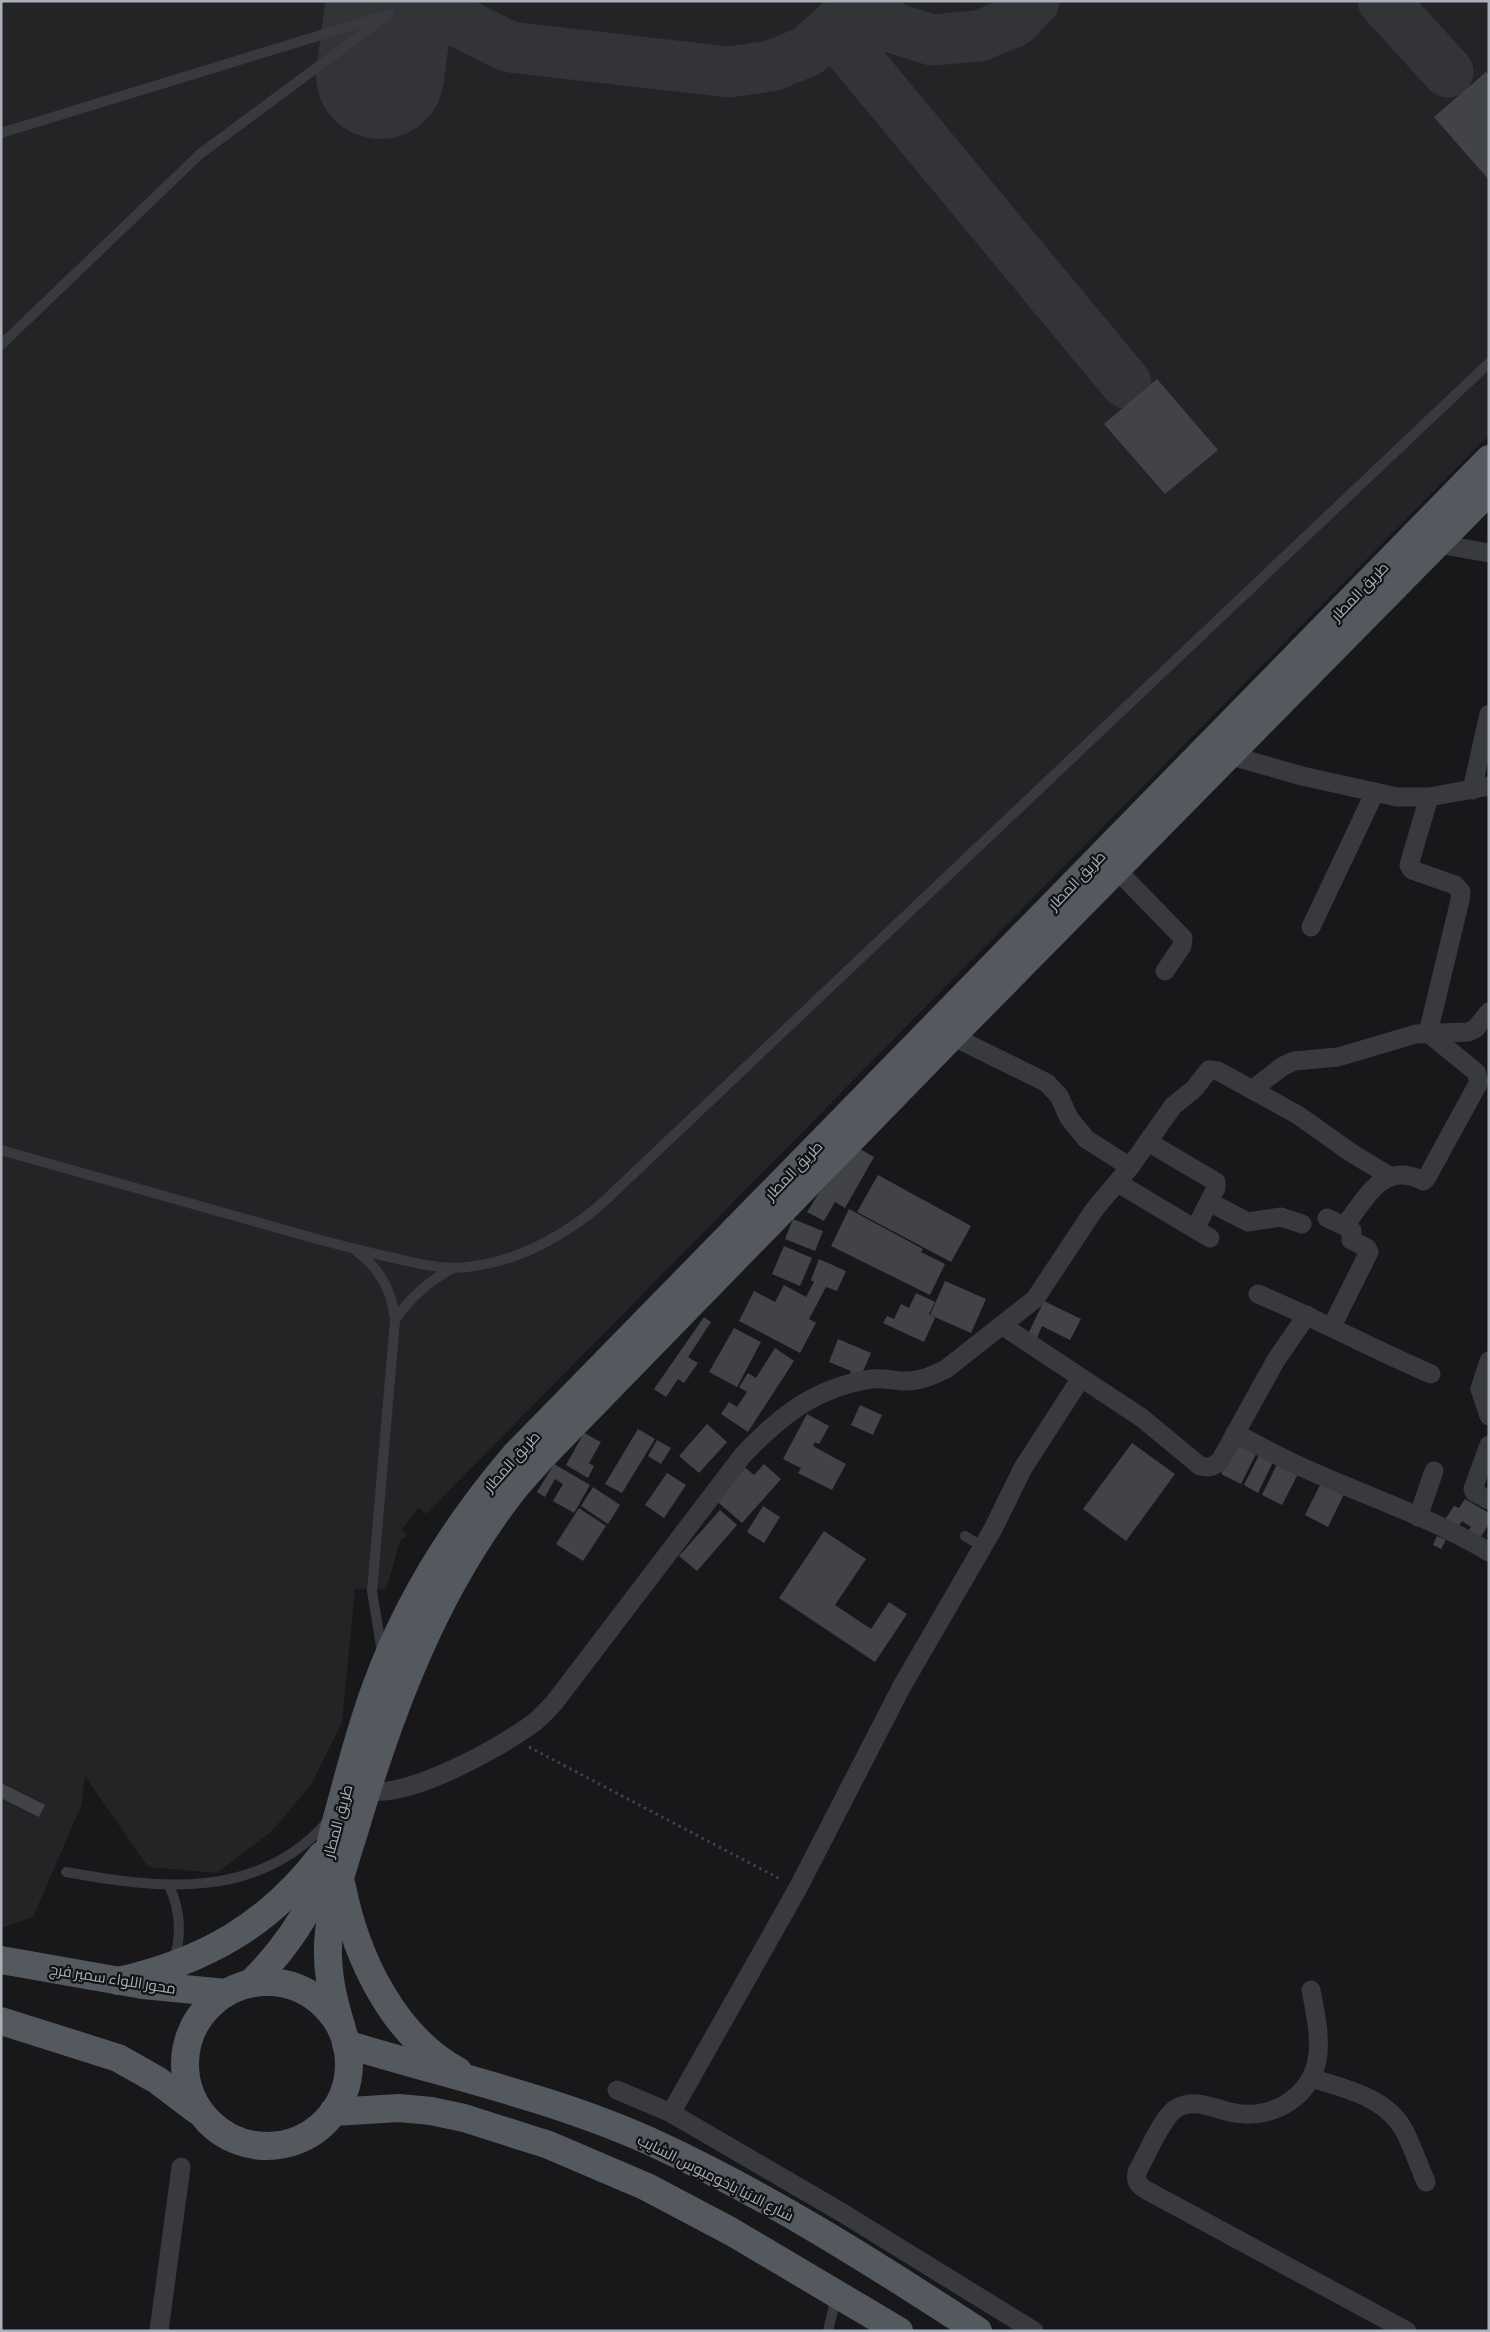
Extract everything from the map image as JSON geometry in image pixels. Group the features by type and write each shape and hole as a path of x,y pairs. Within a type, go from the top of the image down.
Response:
{"main road":[{"name":"طريق المطار","path":"252,1982 288,1942 315,1895 361,1734 396,1670 477,1540 508,1497 541,1458 1228,755 1489,458"},
{"name":"طريق المطار","path":"344,2036 332,1998 328,1966 328,1933 341,1881 367,1790 396,1670 428,1577 451,1538 482,1493 514,1455 1363,602 1438,544 1489,491"},
{"path":"118,1981 171,1966 222,1944 254,1924 308,1874 330,1844"},
{"path":"341,1881 348,1917 359,1950 375,1983 395,2013 418,2040 445,2064 477,2081"},
{"name":"محور اللواء سمير فرج","path":"1,1960 118,1981 226,1993"},
{"path":"1,2021 118,2058 157,2080 201,2113 224,2134 239,2141 271,2146 302,2138 315,2130 333,2112 344,2092 348,2076 344,2036 323,2005 298,1988 283,1984 252,1982 226,1993 212,2003 200,2016 192,2031 186,2047 184,2065 186,2082 192,2098 201,2113"},
{"name":"شارع الانبا باخوميوس الشايب","path":"344,2036 407,2063 477,2081 596,2121 657,2145 776,2205 978,2331"},
{"path":"333,2112 399,2108 432,2112 464,2118 525,2137 645,2186 732,2232 899,2331"}],"street":[{"path":"1438,544 1489,553"},
{"path":"1228,755 1302,776 1397,797 1429,797 1480,788 1489,714"},
{"path":"1311,926 1375,792"},
{"path":"1428,1033 1460,900 1460,892 1455,885 1412,870 1409,865 1429,797"},
{"path":"1116,870 1183,938 1182,946 1165,971"},
{"path":"1252,1090 1283,1066 1294,1061 1338,1057 1404,1037 1428,1033 1468,1032 1475,1029 1489,1012"},
{"path":"1346,1227 1374,1186 1391,1177 1407,1174 1423,1180 1426,1179 1479,1082 1476,1072 1428,1033"},
{"path":"952,1036 1047,1083 1059,1096 1069,1118 1086,1139 1130,1167"},
{"path":"367,1790 390,1791 452,1769 512,1738 534,1723 554,1703 743,1456 769,1429 813,1397 840,1387 874,1379 905,1381 933,1376 1003,1326 1036,1299 1094,1210 1130,1167 1173,1106 1194,1089 1209,1070 1218,1071 1298,1115 1350,1152 1391,1177"},
{"path":"1118,1182 1202,1233 1209,1202 1216,1188 1216,1182 1148,1142"},
{"path":"1209,1202 1248,1222 1281,1217 1302,1224"},
{"path":"1327,1218 1352,1231 1351,1240 1367,1248 1369,1252 1332,1326"},
{"path":"1258,1294 1332,1326 1386,1354 1431,1374"},
{"path":"1003,1326 1142,1418 1200,1466 1207,1468 1215,1466 1220,1461 1276,1360 1307,1315"},
{"path":"1489,1361 1480,1389 1489,1416"},
{"path":"671,2113 798,1888 902,1686 983,1547 1023,1468 1081,1378"},
{"path":"1236,1433 1304,1468 1418,1517 1489,1552"},
{"path":"1489,1445 1473,1489 1474,1492 1489,1500"},
{"path":"1418,1517 1434,1471"},
{"path":"1311,1990 1319,2044 1318,2055 1311,2078 1301,2092 1287,2104 1265,2113 1235,2113 1194,2103 1174,2109 1167,2117 1137,2172 1138,2184 1407,2331"},
{"path":"1311,2078 1369,2097 1390,2112 1405,2132 1426,2182"},
{"path":"617,2090 671,2113 841,2212 1034,2331"},
{"path":"159,2331 181,2167"}],"lane":[{"path":"1,134 389,14 200,154 1,345"},
{"path":"1,1150 353,1249 423,1265 453,1268 512,1257 543,1245 571,1228 597,1208 1489,363"},
{"path":"353,1249 370,1263 383,1279 393,1306 394,1320 372,1591 396,1670"},
{"path":"394,1320 426,1284 453,1268"},
{"path":"965,1536 983,1547"},
{"path":"66,1872 110,1880 169,1885 218,1882 259,1871 290,1854 318,1833 341,1806"},
{"path":"169,1885 175,1900 179,1934 177,1951 171,1966"},
{"path":"828,2331 837,2293"}],"path":[{"path":"512,1738 798,1888"}],"shaded area":[{"path":"1,1 1489,1 1489,435 426,1514 419,1507 402,1529 407,1535 400,1541 386,1590 355,1589 342,1722 311,1785 271,1832 217,1873 148,1867 85,1776 81,1806 33,1917 1,1928"}],"building":[{"path":"1486,72 1489,75 1489,180 1434,117"},
{"path":"1157,379 1218,450 1165,494 1104,424"},
{"path":"860,1149 874,1157 845,1208 835,1202 824,1221 807,1212 819,1193"},
{"path":"878,1175 971,1226 951,1262 857,1212"},
{"path":"849,1209 923,1249 921,1252 945,1264 930,1295 831,1246"},
{"path":"793,1219 823,1231 815,1251 785,1239"},
{"path":"784,1246 812,1258 800,1286 772,1274"},
{"path":"819,1259 846,1271 837,1291 826,1287 809,1319 816,1323 800,1353 739,1321 754,1291 775,1302 784,1285 806,1297 814,1282 811,1280"},
{"path":"945,1281 986,1299 971,1333 930,1315"},
{"path":"916,1293 935,1302 929,1314 935,1318 924,1342 883,1323 887,1316 894,1319 901,1304 909,1308"},
{"path":"1044,1301 1081,1319 1070,1340 1042,1326 1037,1338 1028,1334"},
{"path":"704,1317 711,1322 688,1357 698,1363 684,1383 678,1379 666,1397 654,1389"},
{"path":"734,1328 761,1342 737,1387 709,1372"},
{"path":"838,1339 871,1353 860,1378 850,1374 851,1371 829,1362"},
{"path":"775,1348 794,1361 748,1432 721,1414 729,1402 737,1407 747,1392 739,1387 748,1373 756,1378"},
{"path":"860,1405 882,1415 873,1435 851,1425"},
{"path":"807,1414 829,1426 819,1444 815,1442 813,1446 846,1464 832,1490 798,1473 801,1468 783,1459"},
{"path":"707,1424 727,1442 699,1473 679,1456"},
{"path":"638,1429 655,1439 622,1493 605,1484"},
{"path":"584,1433 601,1442 589,1463 594,1466 588,1478 566,1465"},
{"path":"657,1440 671,1448 661,1464 648,1456"},
{"path":"1237,1442 1257,1452 1241,1484 1221,1474"},
{"path":"1132,1443 1175,1474 1126,1541 1083,1509"},
{"path":"1260,1453 1274,1460 1258,1493 1244,1485"},
{"path":"1278,1462 1299,1472 1282,1505 1262,1495"},
{"path":"554,1464 590,1485 574,1513 553,1501 563,1484 555,1479 545,1497 537,1492"},
{"path":"764,1464 781,1479 742,1523 713,1498 742,1465 754,1475"},
{"path":"667,1473 686,1485 664,1518 645,1505"},
{"path":"1321,1483 1344,1494 1328,1527 1305,1515"},
{"path":"593,1487 620,1505 608,1524 581,1506"},
{"path":"1465,1499 1489,1513 1489,1524 1478,1541 1466,1534 1471,1527 1462,1521 1457,1529 1444,1521 1454,1506 1459,1508"},
{"path":"763,1506 780,1517 764,1543 747,1532"},
{"path":"579,1508 606,1526 583,1561 556,1544"},
{"path":"720,1510 737,1525 697,1571 679,1556"},
{"path":"824,1531 866,1559 835,1605 871,1629 889,1602 907,1614 875,1662 779,1598"},
{"path":"1437,1536 1446,1540 1441,1549 1433,1545"},
{"path":"1,1783 45,1805 39,1817 1,1798"}],"taxiway":[{"path":"441,1 463,24 510,47 729,72 771,66 808,51 843,19 853,1"},
{"path":"859,1 894,28 932,40 979,36 1015,21 1034,1"},
{"path":"1383,1 1448,72"},
{"path":"832,29 1126,383"}],"runway":[{"path":"380,75 390,1"}]}
